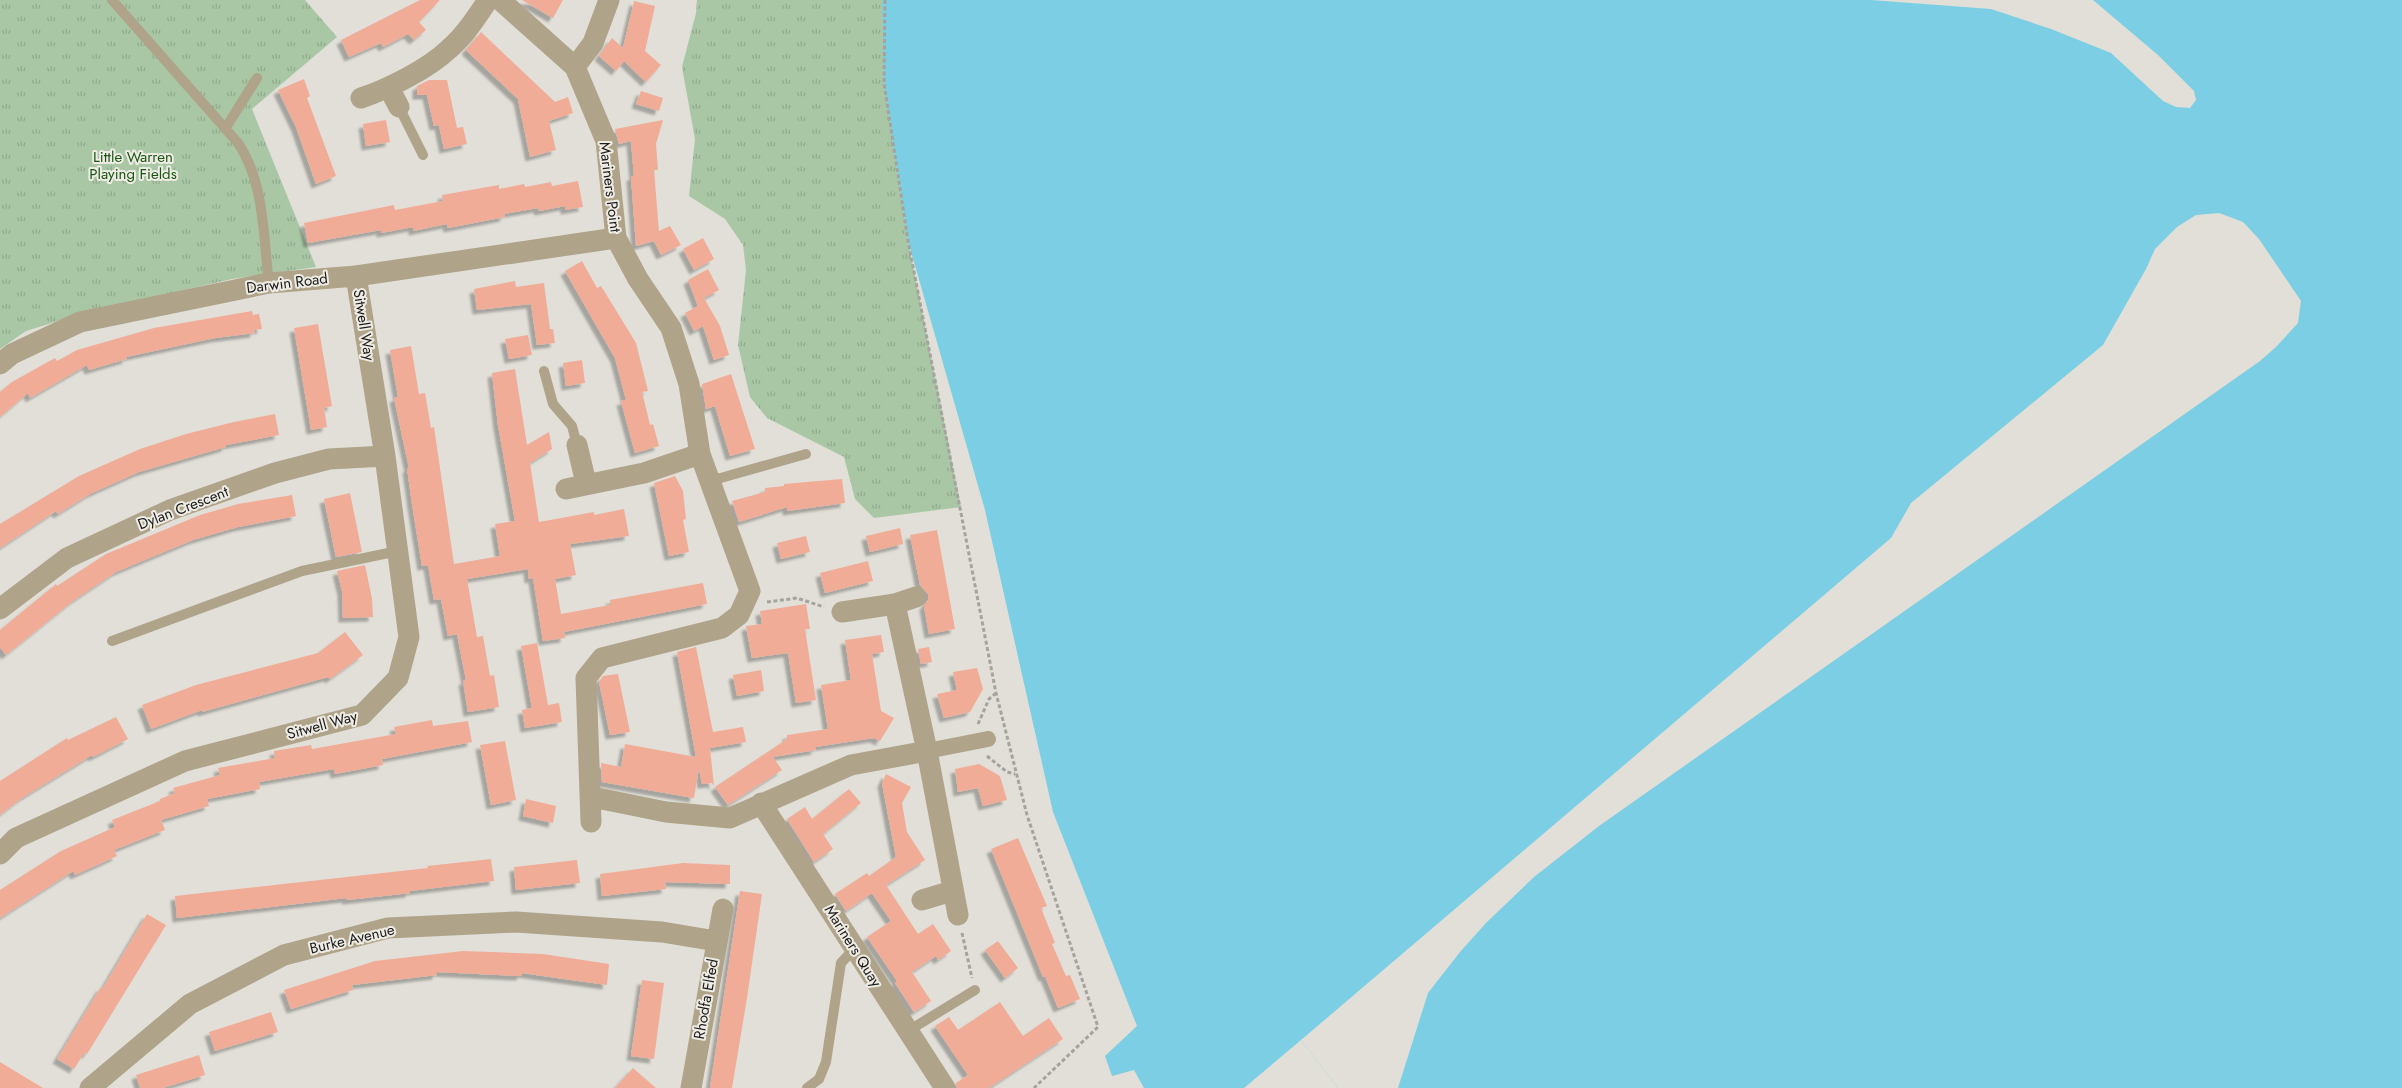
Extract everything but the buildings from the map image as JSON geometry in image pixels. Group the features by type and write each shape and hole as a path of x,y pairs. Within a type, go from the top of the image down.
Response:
{"street":[{"path":"361,98 389,88 448,50 469,28 488,0"},
{"name":"Mariners Point","path":"500,0 575,67 606,141 616,238 638,278 671,328 689,384 700,454 750,591 738,615"},
{"path":"575,67 593,43 609,0"},
{"path":"389,88 399,108"},
{"name":"Darwin Road","path":"0,364 12,354 80,322 269,283 356,276 616,238"},
{"name":"Sitwell Way","path":"0,854 16,838 185,761 362,715 398,678 408,637 385,456 356,276"},
{"path":"577,444 576,486 644,472 700,454"},
{"name":"Dylan Crescent","path":"0,609 67,558 170,510 275,473 329,459 385,456"},
{"path":"842,612 895,604 916,597"},
{"path":"895,604 928,751 958,916"},
{"path":"592,822 586,678 602,658 722,628 738,615"},
{"path":"592,797 666,812 730,818 851,765 988,739"},
{"name":"Mariners Quay","path":"761,804 792,849 854,949 945,1088"},
{"path":"922,900 952,891"},
{"name":"Rhodfa Elfed","path":"691,1088 722,909"},
{"name":"Burke Avenue","path":"90,1088 190,1004 284,955 388,928 516,922 662,932 716,941"}],"lane":[{"path":"112,0 225,129 250,161 258,188 269,283"},
{"path":"225,129 257,78"},
{"path":"399,108 423,155"},
{"path":"544,371 553,404 572,426 577,444"},
{"path":"710,481 806,454"},
{"path":"112,641 302,570 398,551"},
{"path":"807,1088 819,1079 826,1062 841,963 854,949"},
{"path":"908,1032 975,990"}],"path":[{"path":"885,0 884,82 908,241 996,693 1027,815 1098,1027 1034,1088"},
{"path":"738,615 765,602 797,598 842,612"},
{"path":"958,916 975,990"}],"green space":[{"name":"Little Warren Playing Fields","path":"0,0 305,0 337,37 252,109 316,267 232,279 84,313 26,331 0,349"},
{"path":"697,0 885,0 884,83 908,241 961,507 874,518 855,499 844,457 767,418 750,397 738,345 746,270 743,245 725,219 689,196 695,139 682,67 696,13"}],"water":[{"path":"882,0 2402,0 2402,1088 1338,1088 1301,1040 1244,1088 1144,1088 1134,1070 1112,1076 1105,1056 1137,1026 1053,812 985,510 908,241 884,83"}],"pier":[{"path":"1871,0 2093,0 2158,55 2194,91 2196,100 2190,108 2176,107 2163,101 2111,53 2051,29 1991,9"},
{"path":"2219,213 2243,222 2259,239 2301,301 2298,323 2276,347 2260,361 1599,826 1534,877 1486,923 1460,952 1428,993 1398,1088 1338,1088 1301,1040 1891,538 1911,503 2103,345 2146,269 2155,249 2177,227 2196,215"}]}
